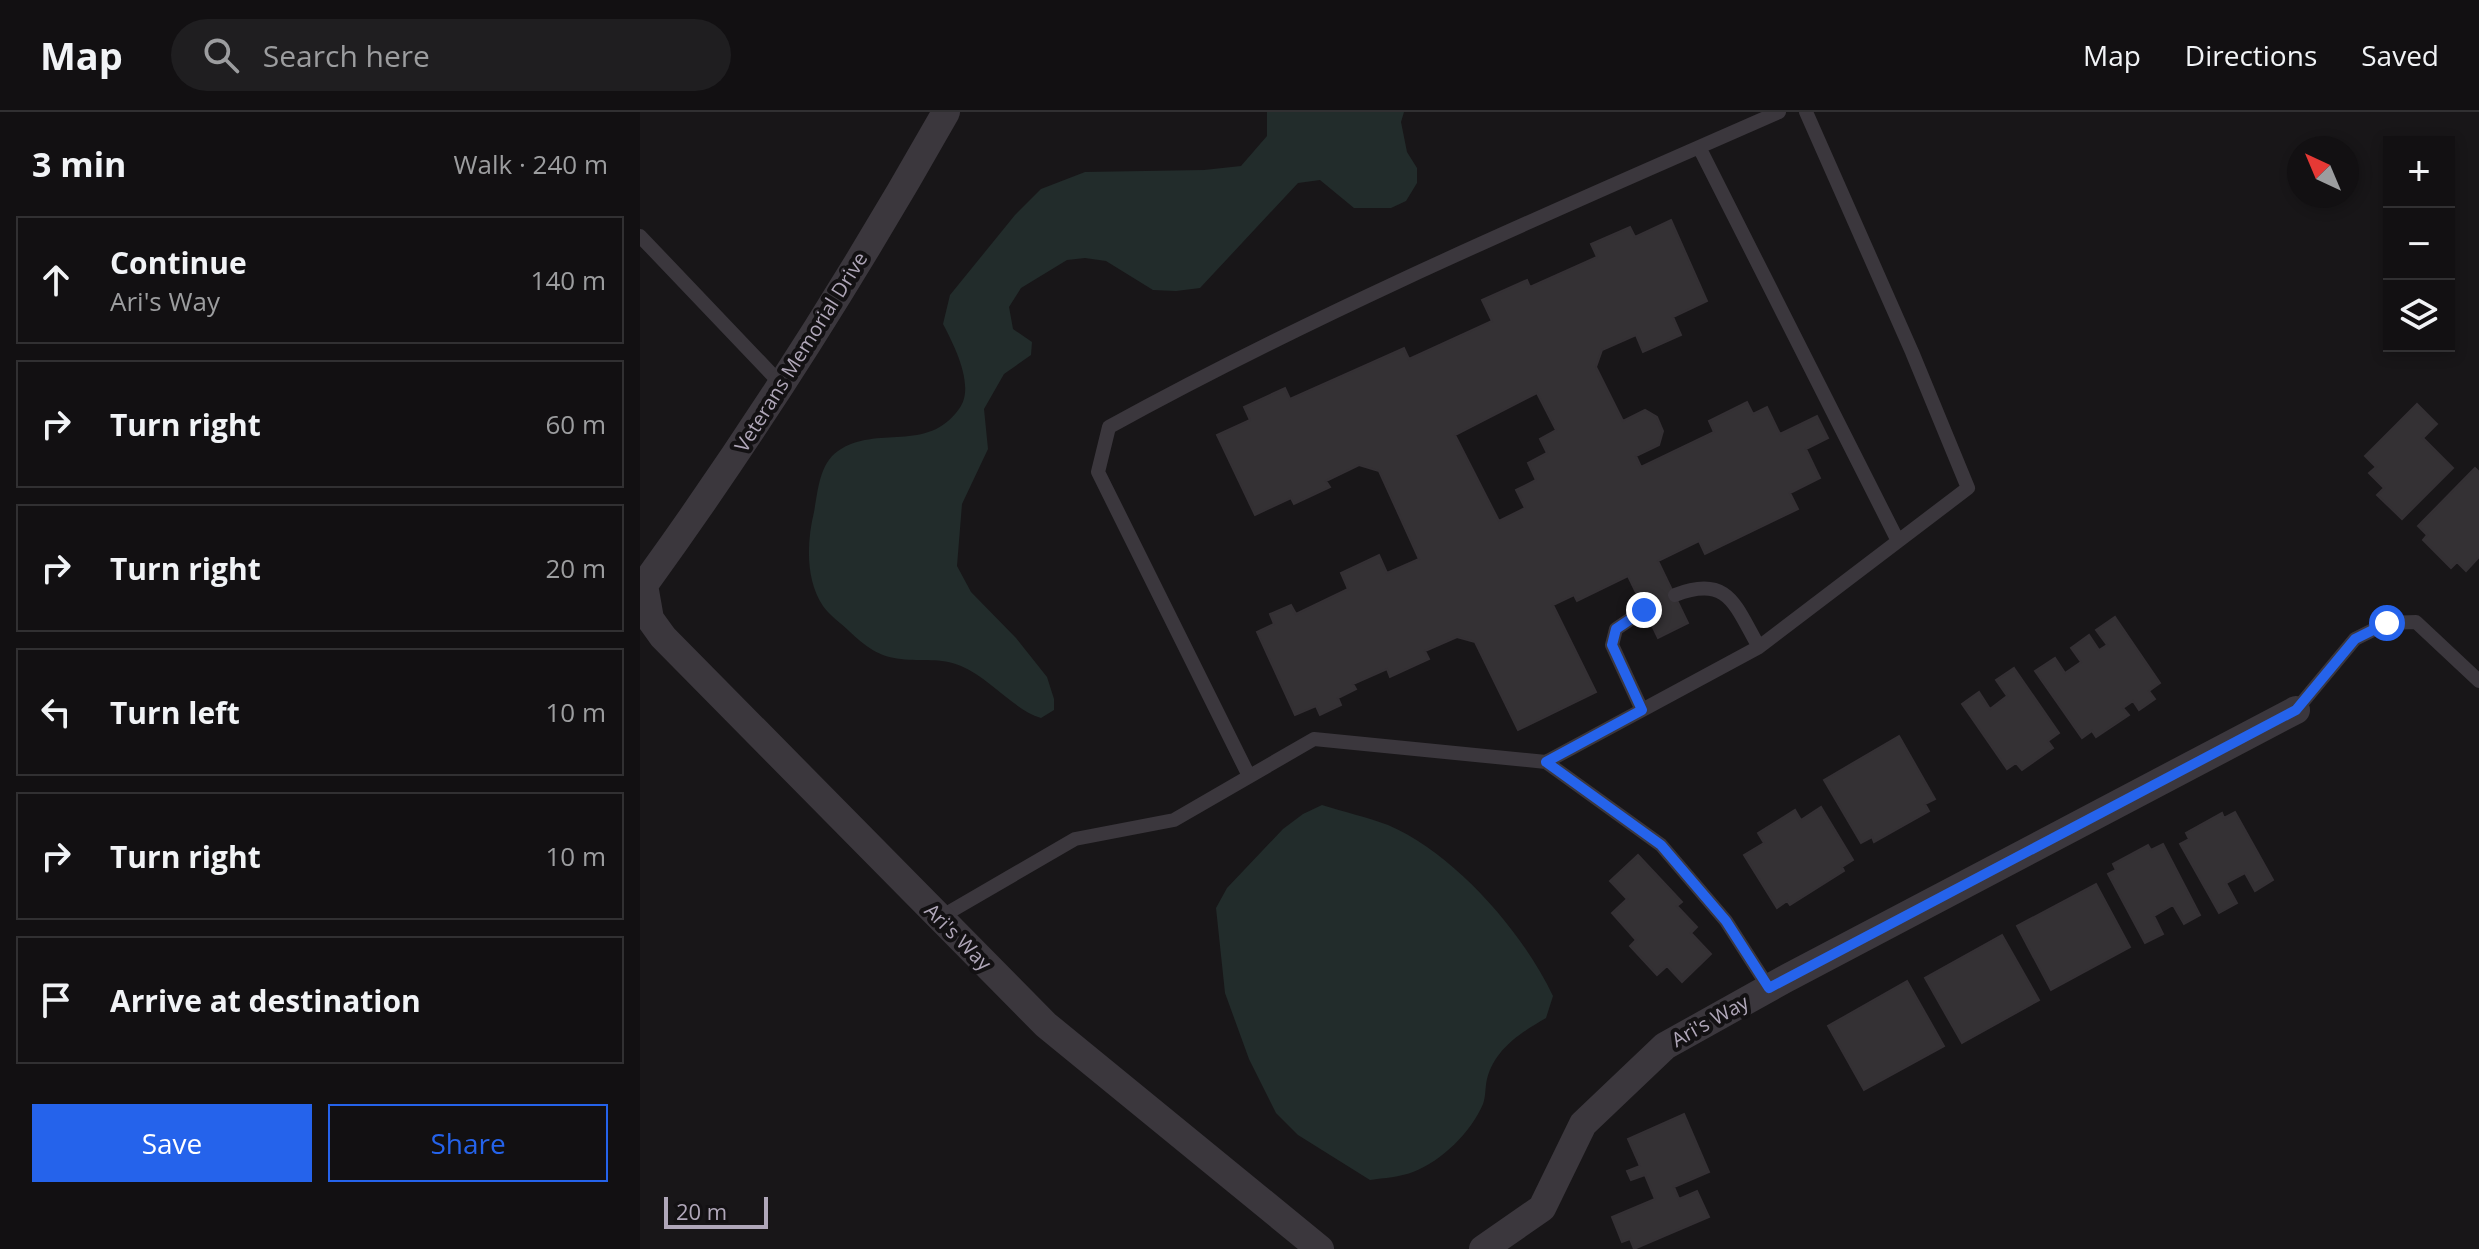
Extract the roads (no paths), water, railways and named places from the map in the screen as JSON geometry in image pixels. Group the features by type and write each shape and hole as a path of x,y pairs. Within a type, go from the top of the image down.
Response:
{"street":[{"name":"Veterans Memorial Drive","path":"644,585 720,480 782,385 892,208 946,112"},
{"name":"Ari's Way","path":"644,585 650,619 663,637 1046,1025 1320,1249"},
{"name":"Ari's Way","path":"1483,1249 1542,1208 1583,1124 1665,1046 2296,710"}],"lane":[{"path":"1249,776 1098,472 1109,427 1198,378 1537,218 1779,112"},
{"path":"1546,762 1759,647 1968,488 1806,112"},
{"path":"1699,147 1898,541"},
{"path":"640,236 782,385"},
{"path":"1675,595 1696,587 1713,587 1731,599 1759,647"},
{"path":"1642,710 1612,645 1616,629 1644,610"},
{"name":"Ari's Way","path":"2296,710 2355,639 2387,623 2416,622 2479,681"},
{"path":"939,918 1075,839 1174,820 1314,739 1546,762 1661,845 1726,921 1769,988"}]}
